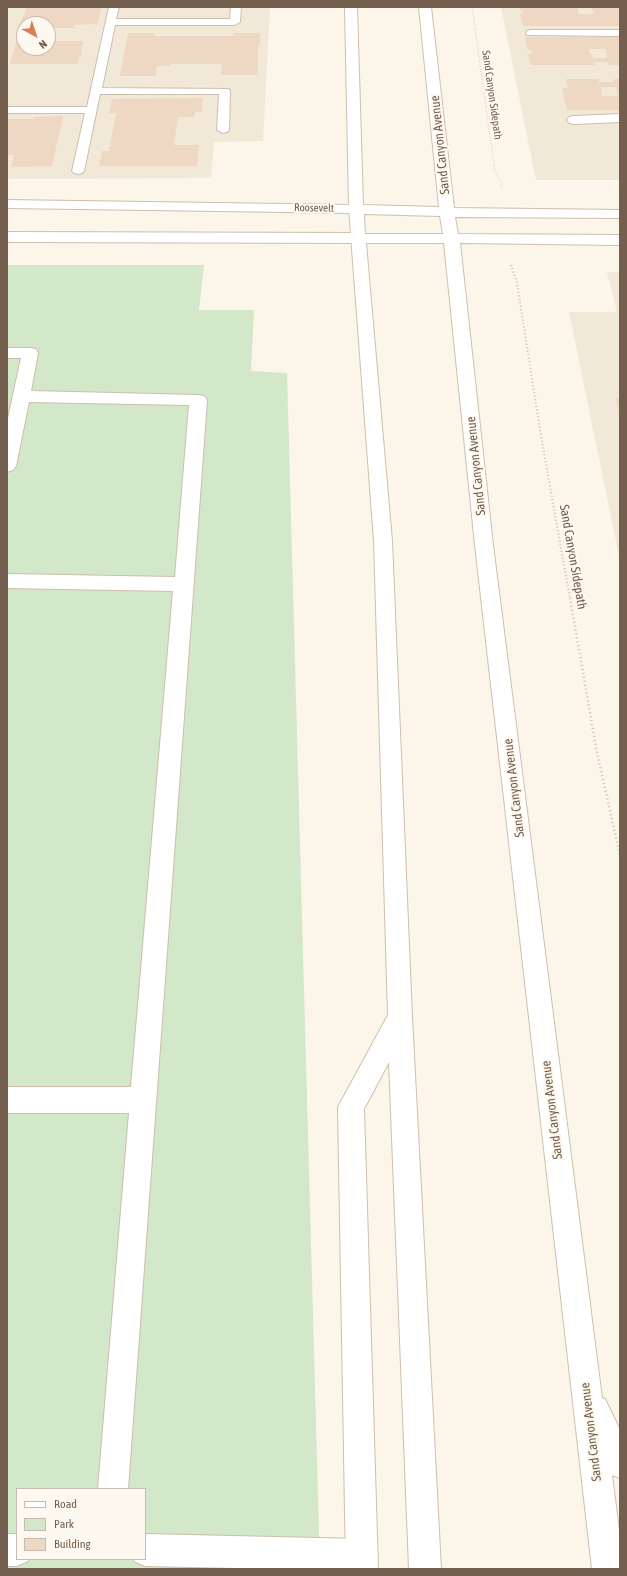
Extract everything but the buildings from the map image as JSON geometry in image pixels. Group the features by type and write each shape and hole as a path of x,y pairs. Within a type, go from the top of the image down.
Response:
{"main road":[{"path":"351,7 356,209 383,541 400,1017 425,1569"},
{"name":"Sand Canyon Avenue","path":"425,7 447,213 452,240 483,537 608,1569"},
{"path":"574,120 620,118"},
{"name":"Roosevelt","path":"7,204 356,209 503,214 620,214"},
{"path":"7,237 620,240"},
{"path":"7,353 30,353 7,466"},
{"path":"21,396 198,400 113,1488"},
{"path":"7,581 184,584"},
{"path":"146,1550 362,1562 351,1107 400,1017"},
{"path":"7,1100 143,1100"},
{"path":"587,1396 620,1463"}],"lane":[{"path":"78,170 114,7"},
{"path":"111,22 235,22 236,7"},
{"path":"531,32 620,33"},
{"path":"96,91 225,91 223,130"},
{"path":"7,110 91,110"}],"path":[{"name":"Sand Canyon Sidepath","path":"472,7 494,171 502,184"},
{"name":"Sand Canyon Sidepath","path":"511,263 513,274 517,283 540,430 597,753 620,855"}],"shaded area":[{"path":"7,7 270,7 263,141 214,142 211,178 7,179"},
{"path":"501,7 620,7 620,180 536,180"},
{"path":"607,272 620,272 620,561 569,312 617,312"}],"green space":[{"path":"7,265 204,265 199,310 254,310 251,371 287,373 320,1569 7,1569"}]}
